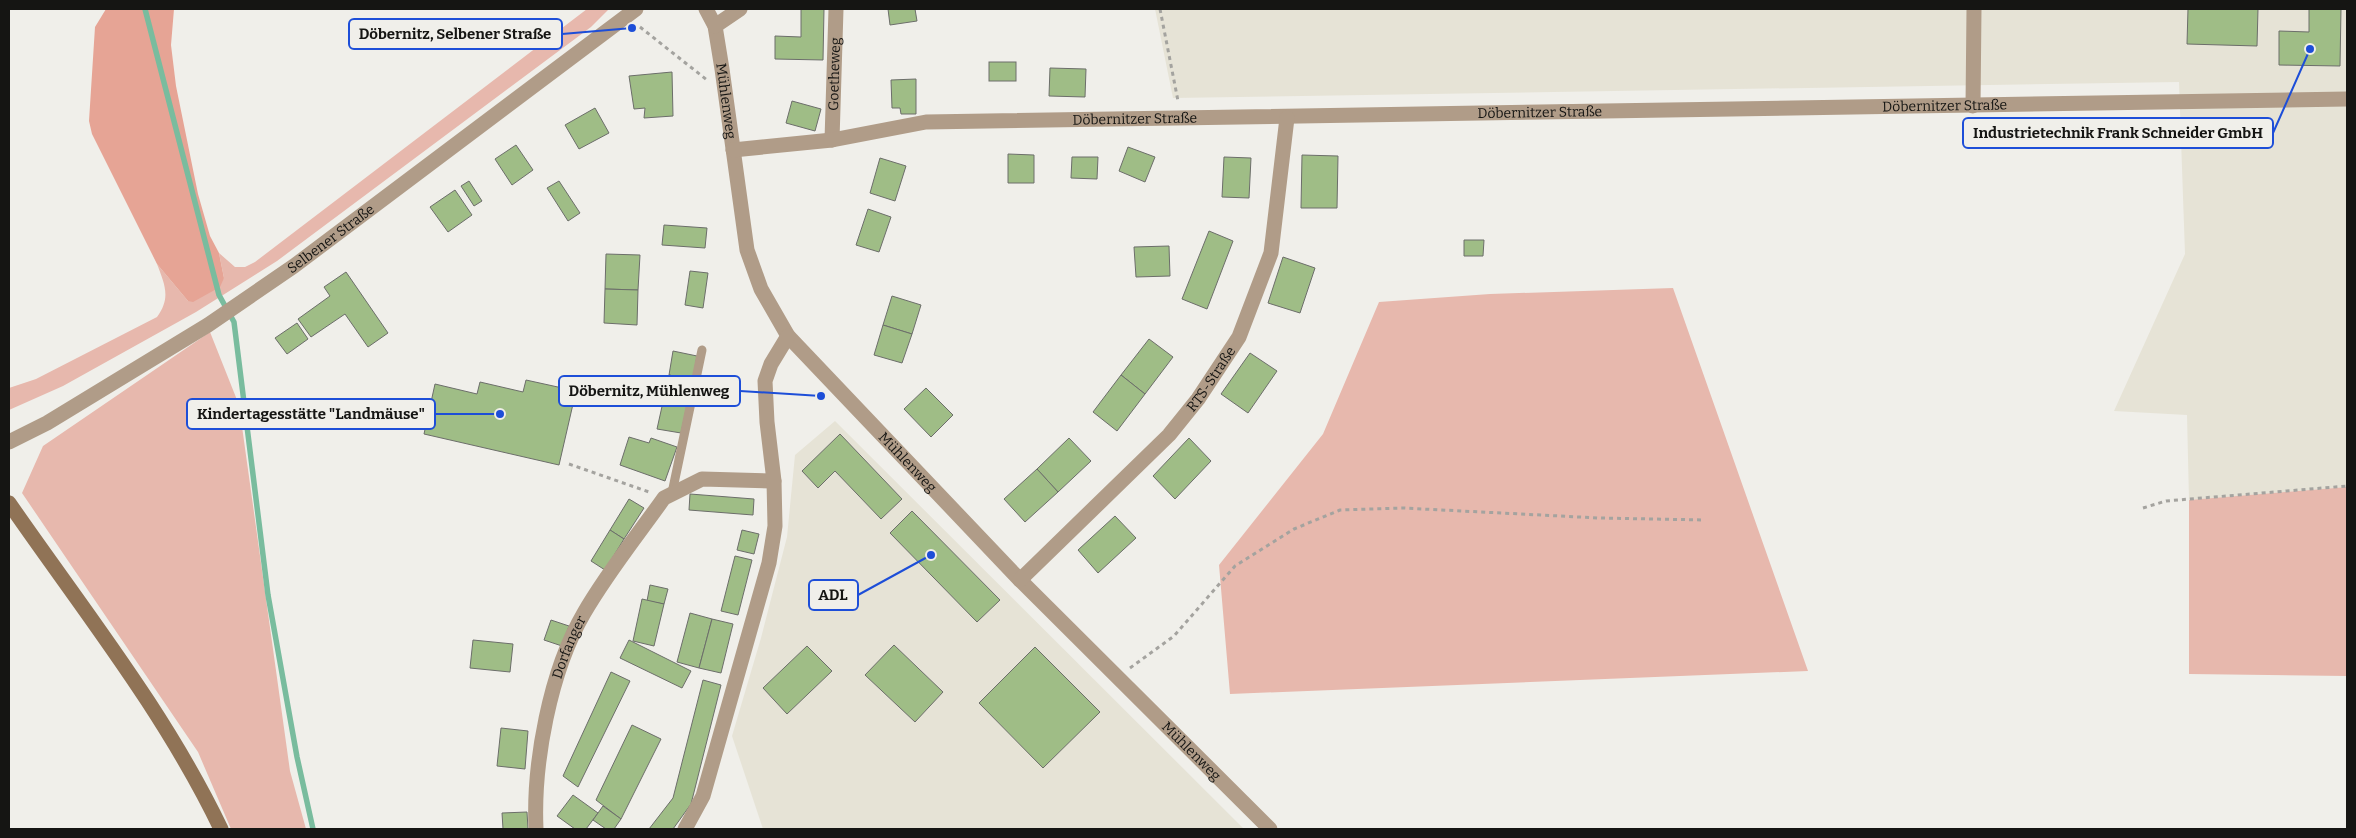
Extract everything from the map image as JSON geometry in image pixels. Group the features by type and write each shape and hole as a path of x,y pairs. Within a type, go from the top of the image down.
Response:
{"main road":[{"path":"9,503 168,732 200,786 221,829"}],"street":[{"name":"Mühlenweg","path":"706,9 715,26 747,250 761,289 788,336 1020,580 1270,829"},
{"path":"715,26 740,9"},
{"name":"Goetheweg","path":"832,140 836,9"},
{"path":"1973,106 1974,9"},
{"name":"Selbener Straße","path":"9,442 47,422 229,310 378,204 632,12"},
{"name":"Döbernitzer Straße","path":"733,150 832,140 926,122 1287,118 2347,99"},
{"name":"RTS-Straße","path":"1020,580 1169,435 1198,399 1240,337 1271,253 1287,118"},
{"path":"685,829 703,796 769,563 775,526 774,481 766,422 765,381 771,364 788,336"},
{"path":"668,495 702,479 774,481"},
{"name":"Dorfanger","path":"536,829 535,808 541,736 560,667 583,614 668,495"}],"lane":[{"name":"Dorfanger","path":"668,495 702,350"}],"path":[{"path":"1160,9 1182,119"},
{"path":"632,12 726,95"},
{"path":"570,464 668,495"},
{"path":"2143,508 2166,501 2347,486"},
{"path":"1117,677 1174,636 1235,566 1294,529 1340,510 1403,508 1599,518 1705,520"}],"shaded area":[{"path":"106,9 174,9 171,45 176,86 198,194 210,236 219,253 224,278 220,287 193,302 188,301 157,264 92,134 89,121 95,27"},
{"path":"587,9 609,9 591,27 277,261 196,312 63,386 9,410 9,388 36,379 157,317 164,304 165,291 157,264 188,301 224,278 219,253 235,267 245,267 255,262"},
{"path":"1155,9 2347,9 2347,487 2189,500 2187,415 2114,411 2185,254 2179,82 1173,98"},
{"path":"1673,288 1808,671 1230,694 1219,565 1323,434 1379,302 1490,294"},
{"path":"210,332 239,405 290,771 306,829 231,829 198,752 22,493 43,446"},
{"path":"835,421 1244,829 763,829 732,736 761,638 787,537 795,455"},
{"path":"2347,487 2347,676 2189,674 2189,500"}],"building":[{"path":"801,9 824,9 823,60 775,59 775,36 801,37"},
{"path":"888,9 915,9 917,21 890,25"},
{"path":"2188,9 2258,9 2257,46 2187,44"},
{"path":"2309,9 2341,9 2340,66 2279,65 2279,31 2309,32"},
{"path":"989,62 1016,62 1016,81 989,81"},
{"path":"1050,68 1086,69 1085,97 1049,96"},
{"path":"672,72 673,116 644,118 645,108 634,109 629,76"},
{"path":"916,79 916,114 901,114 900,108 892,108 891,80"},
{"path":"792,101 821,109 815,131 786,123"},
{"path":"595,108 609,133 579,149 565,125"},
{"path":"516,145 533,170 512,185 495,159"},
{"path":"1128,147 1155,157 1145,182 1119,171"},
{"path":"1008,154 1034,155 1034,183 1008,183"},
{"path":"1302,155 1338,156 1337,208 1301,208"},
{"path":"1072,157 1098,157 1097,179 1071,178"},
{"path":"1224,157 1251,158 1249,198 1222,197"},
{"path":"880,158 906,166 895,201 870,193"},
{"path":"469,181 482,201 474,206 461,186"},
{"path":"559,181 580,213 568,221 547,188"},
{"path":"455,190 472,215 448,232 430,207"},
{"path":"868,209 891,217 879,252 856,245"},
{"path":"664,225 707,228 705,248 662,245"},
{"path":"1209,231 1233,241 1207,309 1182,299"},
{"path":"1464,240 1484,240 1483,256 1464,256"},
{"path":"1169,246 1170,276 1136,277 1134,247"},
{"path":"606,254 640,255 638,290 605,289"},
{"path":"1283,257 1315,268 1300,313 1268,303"},
{"path":"690,271 708,273 703,308 685,305"},
{"path":"346,272 388,333 368,347 345,314 311,337 298,319 330,296 324,287"},
{"path":"605,289 638,290 637,325 604,323"},
{"path":"892,296 921,305 912,334 883,325"},
{"path":"297,323 308,339 287,354 275,338"},
{"path":"883,325 912,334 902,363 874,355"},
{"path":"1149,339 1173,357 1145,394 1121,375"},
{"path":"673,351 697,356 693,380 669,375"},
{"path":"1250,353 1277,371 1248,413 1221,394"},
{"path":"669,375 693,380 681,433 657,429"},
{"path":"1121,375 1145,394 1117,431 1093,412"},
{"path":"526,380 576,391 559,465 424,434 435,384 477,394 480,382 523,392"},
{"path":"926,388 953,415 931,437 904,409"},
{"path":"840,434 902,499 881,519 835,471 818,488 802,471"},
{"path":"629,437 649,443 651,438 677,447 665,481 620,465"},
{"path":"1069,438 1091,461 1058,492 1037,469"},
{"path":"1189,438 1211,461 1175,499 1153,476"},
{"path":"1037,469 1058,492 1025,522 1004,499"},
{"path":"690,494 754,499 753,515 689,510"},
{"path":"629,499 644,508 624,539 610,530"},
{"path":"912,511 1000,600 977,622 890,533"},
{"path":"1115,516 1136,538 1098,573 1078,550"},
{"path":"610,530 624,539 605,570 591,561"},
{"path":"742,530 759,534 754,554 737,550"},
{"path":"735,556 752,560 738,615 721,611"},
{"path":"650,585 668,589 664,604 647,601"},
{"path":"642,599 664,604 654,646 633,641"},
{"path":"690,613 712,619 699,668 677,662"},
{"path":"712,619 733,624 721,673 699,668"},
{"path":"551,620 569,626 562,646 544,640"},
{"path":"473,640 513,644 510,672 470,668"},
{"path":"629,640 691,671 682,688 620,658"},
{"path":"894,645 943,692 915,722 865,675"},
{"path":"807,646 832,671 787,714 763,688"},
{"path":"1035,647 1100,712 1043,768 979,703"},
{"path":"611,672 630,681 578,787 563,776"},
{"path":"703,680 721,685 691,804 673,829 649,829 673,798"},
{"path":"632,725 661,739 621,819 596,800"},
{"path":"501,728 528,731 525,769 497,766"},
{"path":"573,795 598,813 586,829 575,829 557,816"},
{"path":"603,806 621,819 614,829 606,829 593,820"},
{"path":"527,812 528,829 503,829 502,813"}],"waterway":[{"path":"145,9 219,295 234,322 268,595 297,757 313,829"}],"place":[{"name":"Döbernitz, Selbener Straße","path":"632,28"},
{"name":"Industrietechnik Frank Schneider GmbH","path":"2310,49"},
{"name":"Döbernitz, Mühlenweg","path":"821,396"},
{"name":"Kindertagesstätte \"Landmäuse\"","path":"500,414"},
{"name":"ADL","path":"931,555"}]}
